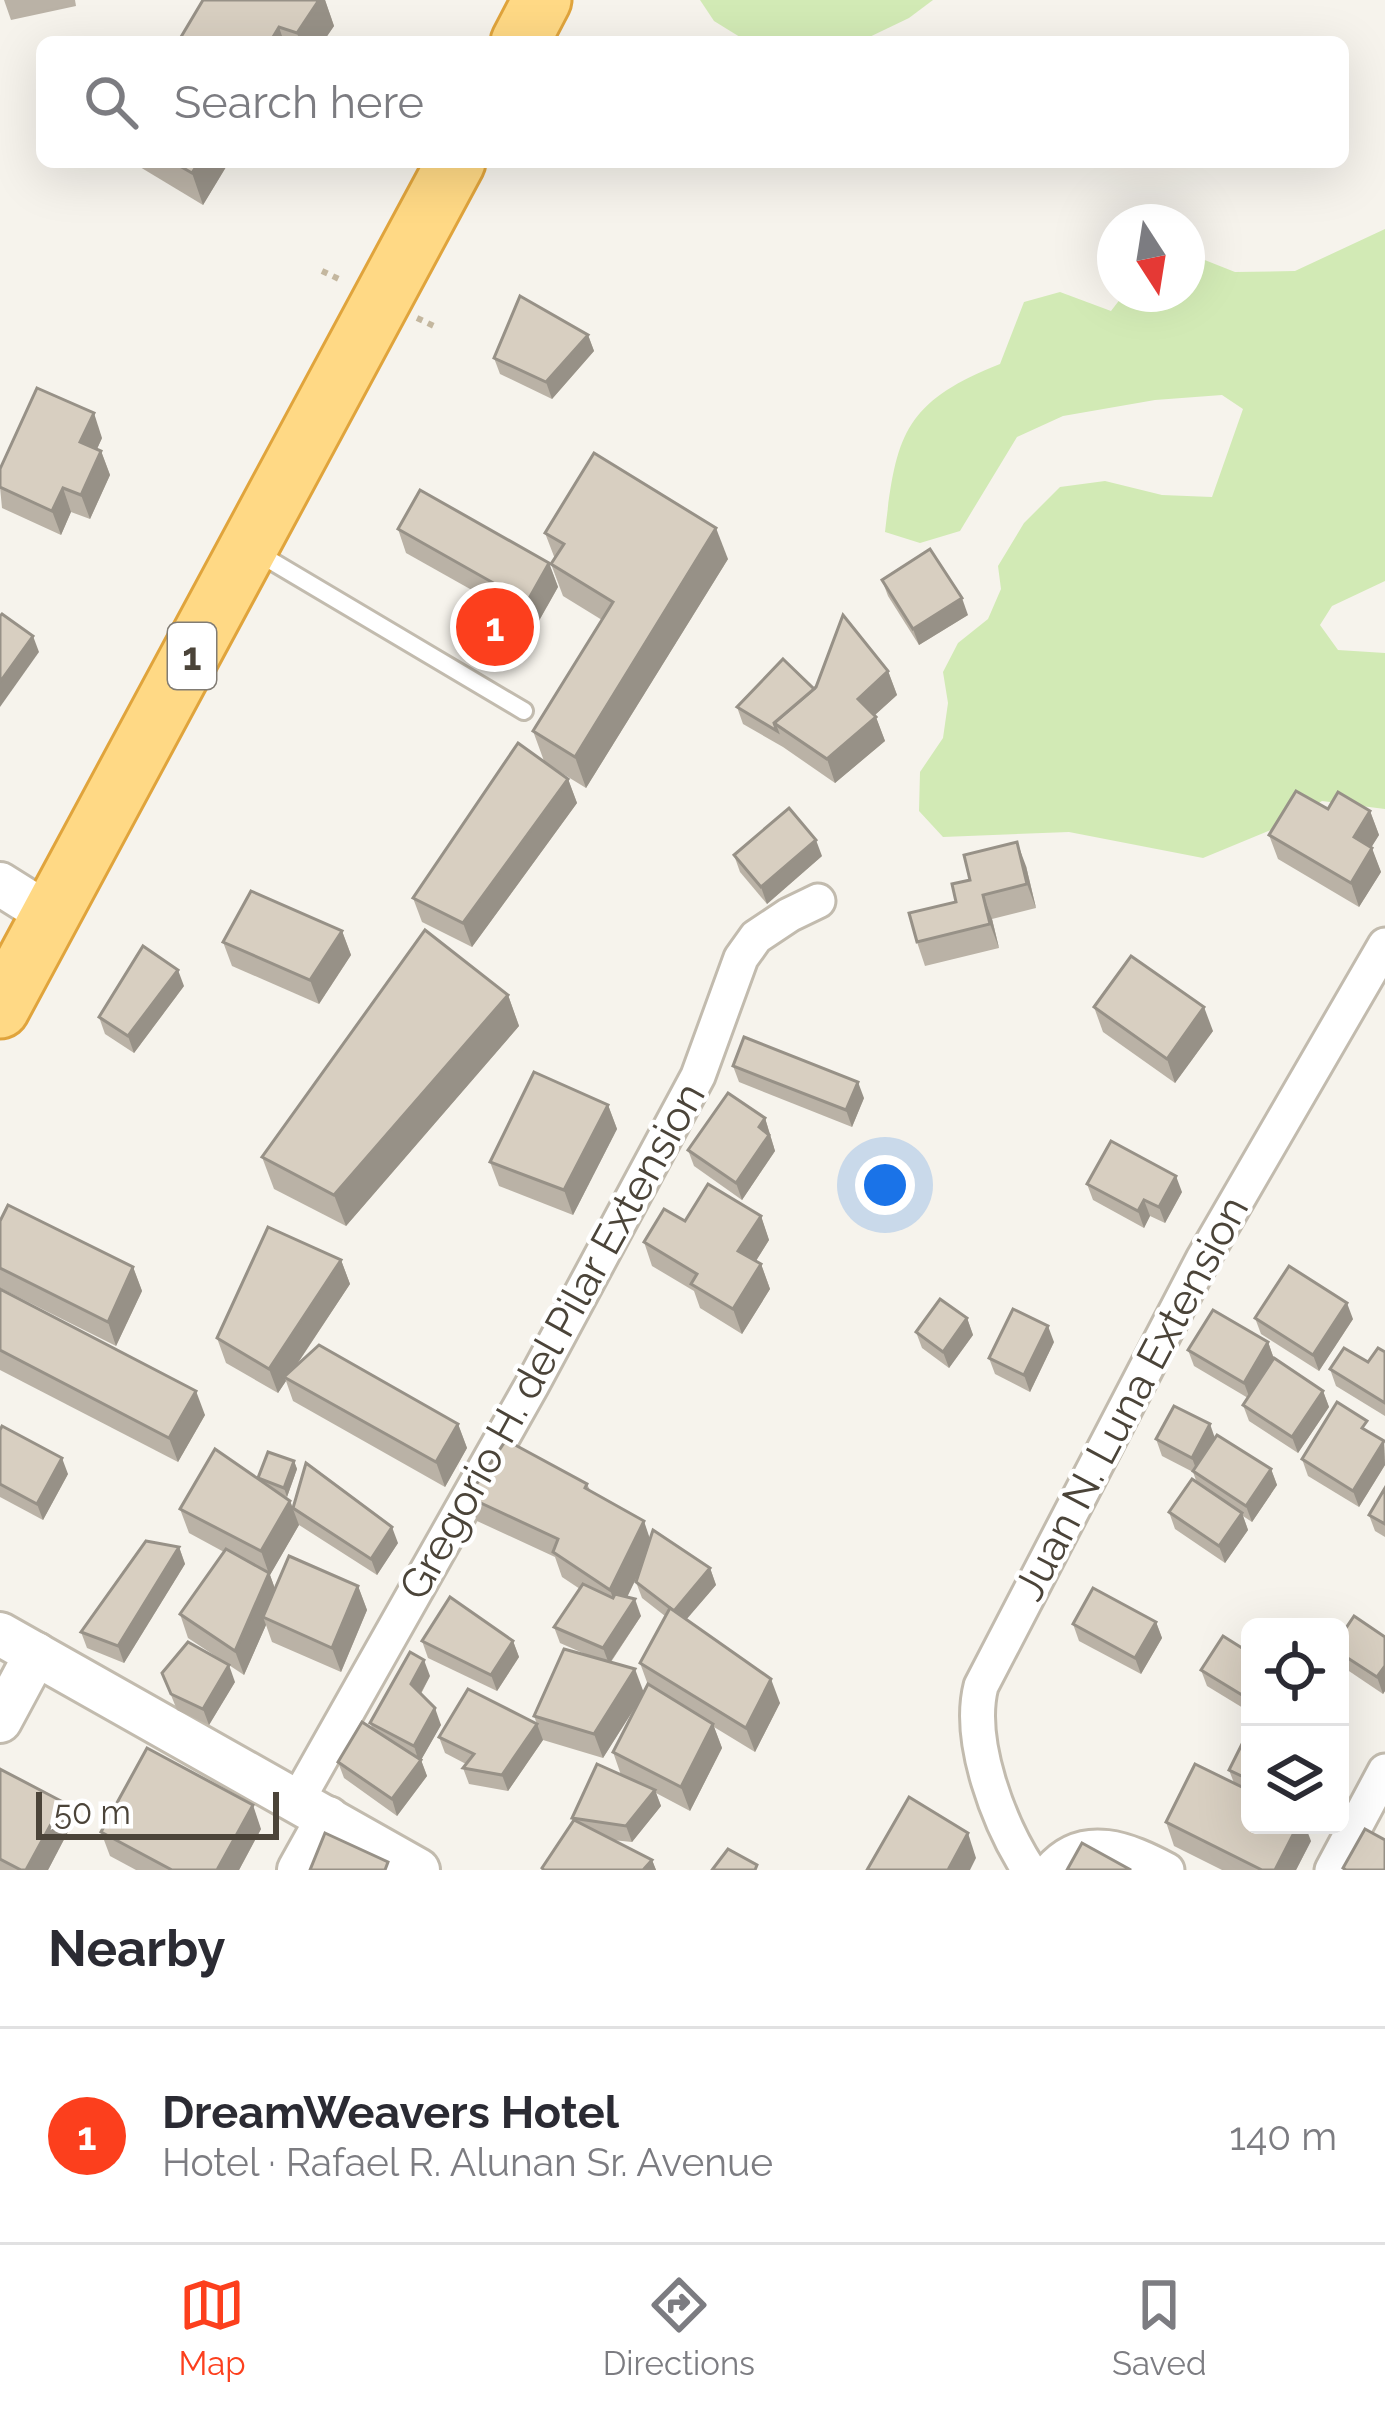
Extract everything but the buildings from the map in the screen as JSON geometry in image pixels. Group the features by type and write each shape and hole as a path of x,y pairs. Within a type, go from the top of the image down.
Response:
{"highway":[{"path":"523,36 542,0"},
{"name":"1","path":"0,1009 30,942 250,548 453,168"}],"street":[{"path":"0,884 30,942"},
{"name":"Gregorio H. del Pilar Extension","path":"312,1810 687,1096 715,1036 741,958 756,937 818,901"},
{"name":"Juan N. Luna Extension","path":"1030,1870 1006,1830 991,1787 976,1724 981,1686 1203,1258 1385,945"},
{"path":"0,1721 18,1644 418,1870"},
{"path":"1332,1870 1385,1771"},
{"path":"299,1870 312,1810"},
{"path":"1050,1870 1079,1850 1104,1845 1130,1851 1167,1870"}],"lane":[{"path":"250,548 524,711"}],"green space":[{"path":"700,0 933,0 872,36 738,36 714,21"},
{"path":"1385,229 1385,581 1332,606 1320,625 1338,650 1385,653 1385,809 1322,801 1283,825 1203,858 1069,832 943,837 919,811 920,772 943,738 948,703 943,672 958,643 988,619 1001,589 998,566 1024,523 1060,487 1105,481 1162,495 1212,497 1243,409 1222,395 1155,400 1063,416 1017,437 960,531 920,543 885,532 894,470 911,426 943,393 1000,364 1024,302 1060,292 1097,306 1097,312 1205,312 1205,260 1235,272 1295,271"}],"place":[{"name":"DreamWeavers Hotel","path":"495,627"}]}
